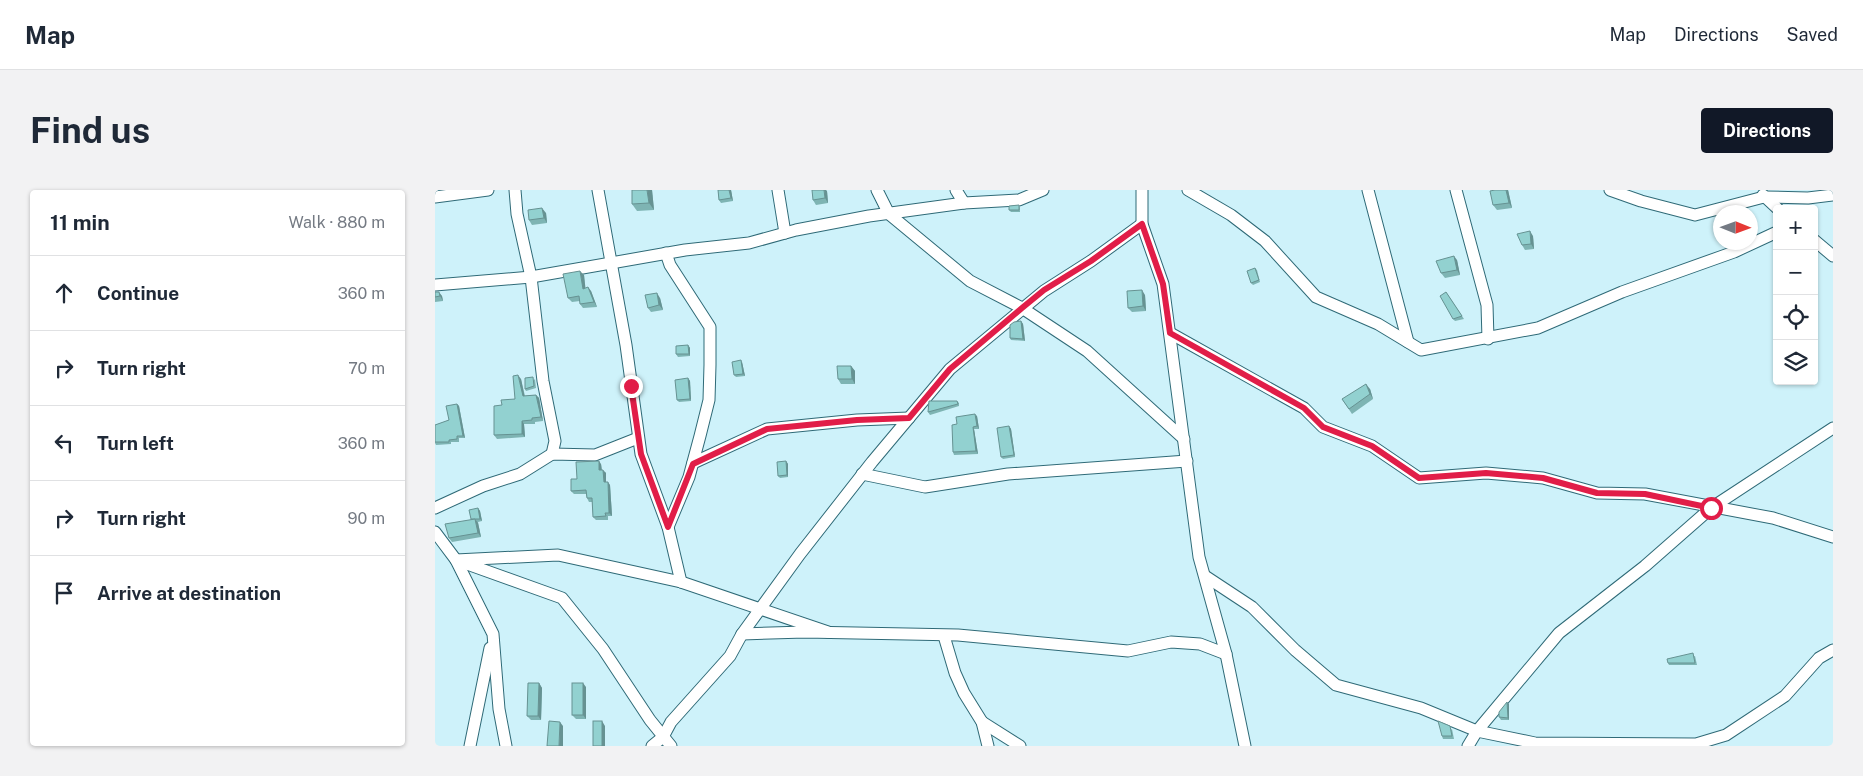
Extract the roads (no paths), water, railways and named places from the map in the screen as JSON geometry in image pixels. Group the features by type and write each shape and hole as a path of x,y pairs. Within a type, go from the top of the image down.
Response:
{"street":[{"path":"435,196 488,190"},
{"path":"515,190 517,214 531,277 542,374 555,441 552,454"},
{"path":"598,190 626,346 641,454 668,527 681,582"},
{"path":"779,190 785,233"},
{"path":"877,190 889,214 970,282 1022,308 1087,351 1184,439"},
{"path":"956,190 964,203"},
{"path":"435,285 531,277 666,253 749,243 785,233 889,214 964,203 1019,200 1043,190"},
{"path":"1141,190 1142,224 1163,284 1199,557 1226,654 1245,746"},
{"path":"1188,190 1231,215 1265,241 1316,298 1378,324 1421,350 1488,339 1538,328 1622,292 1734,252 1773,234"},
{"path":"1368,190 1408,342"},
{"path":"1456,190 1487,305 1488,339"},
{"path":"1609,190 1641,201 1695,215 1762,193 1808,198 1833,195"},
{"path":"1762,193 1774,205"},
{"path":"1804,205 1808,198"},
{"path":"652,746 663,736 671,722 730,656 742,634 761,610 799,554 862,474 950,369 1044,290 1091,261 1142,224"},
{"path":"1818,243 1833,256"},
{"path":"666,253 669,265 710,326 709,400 693,464 668,527"},
{"path":"1170,333 1304,408 1323,427 1372,446 1419,478 1486,473 1543,478 1597,493 1645,494 1711,508 1773,518 1833,537"},
{"path":"693,464 767,429 857,420 909,418"},
{"path":"1467,746 1477,730 1559,634 1645,566 1711,508 1833,428"},
{"path":"435,508 483,486 520,474 552,454 595,455 638,438"},
{"path":"862,474 925,487 1008,474 1187,461"},
{"path":"435,532 457,560 493,634 499,709 506,746"},
{"path":"457,560 558,555 681,582 828,632"},
{"path":"457,560 562,598 603,650 671,746"},
{"path":"1205,576 1251,607 1295,650 1336,685 1421,708 1477,730 1545,743 1696,744 1726,735"},
{"path":"742,634 828,632 944,636 1128,650 1171,642 1200,644 1226,654"},
{"path":"470,746 493,634"},
{"path":"944,636 955,673 964,693 982,722 988,746"},
{"path":"1711,746 1785,696 1819,658 1833,650"},
{"path":"982,722 1020,746"}]}
